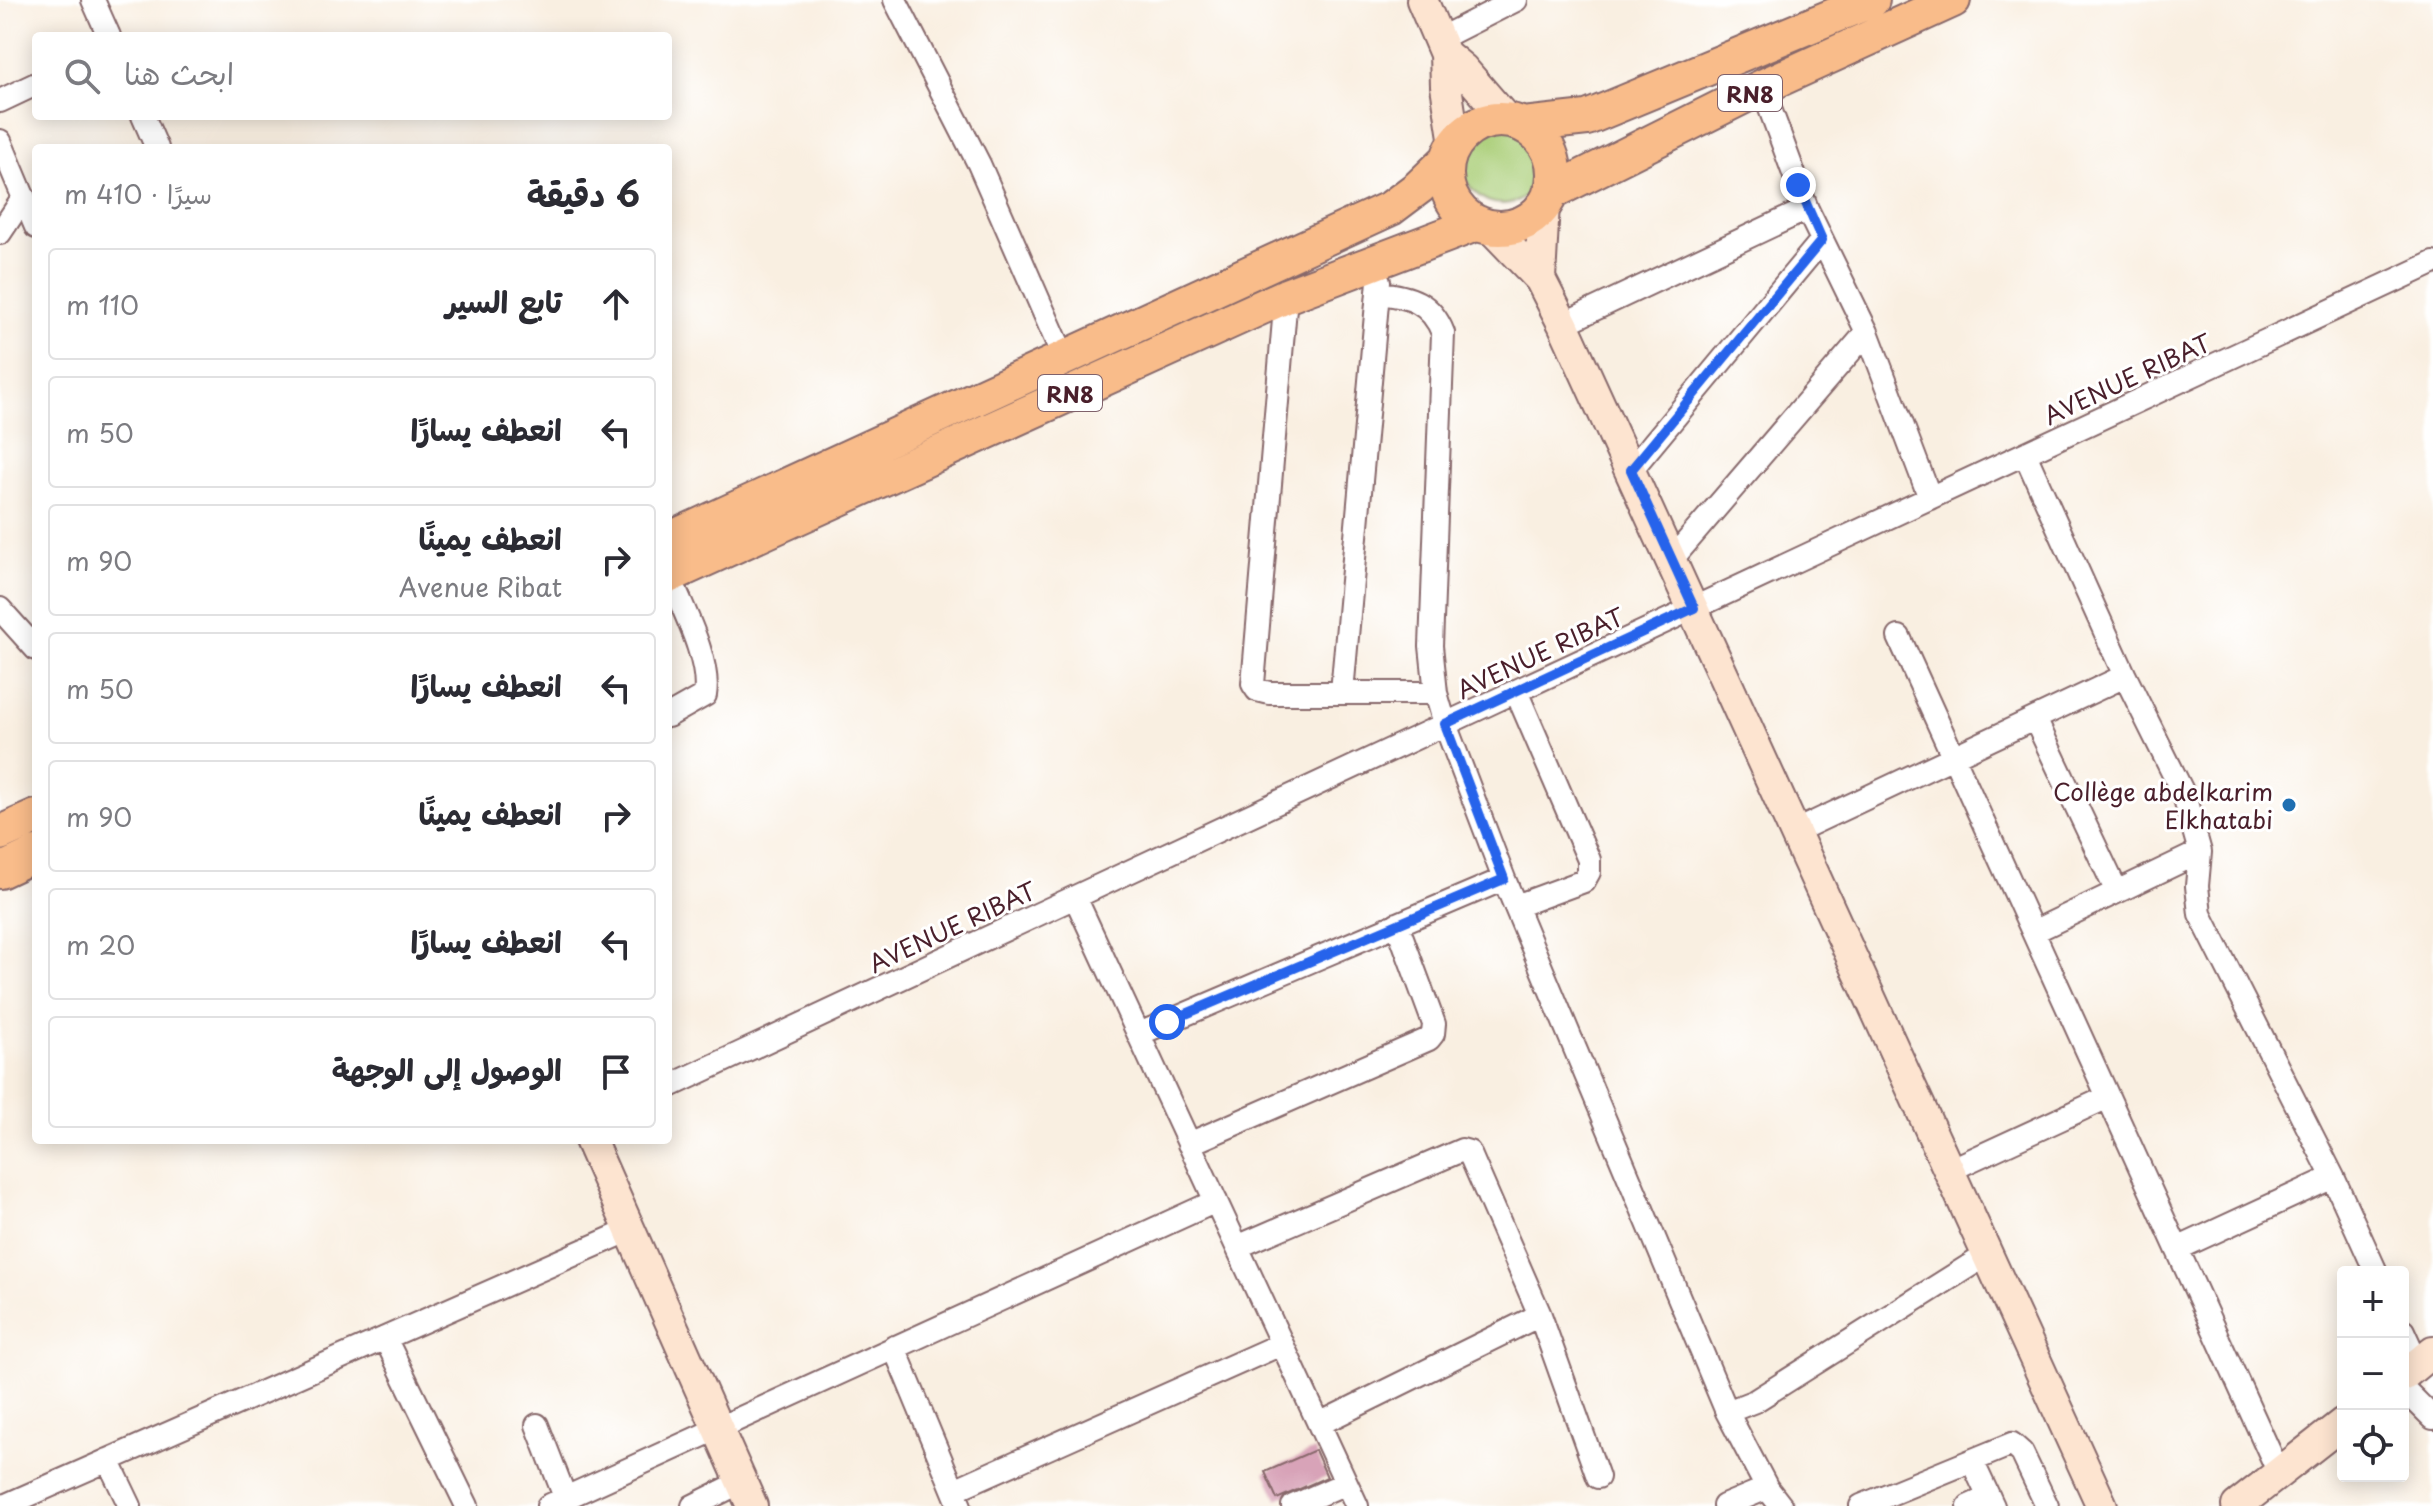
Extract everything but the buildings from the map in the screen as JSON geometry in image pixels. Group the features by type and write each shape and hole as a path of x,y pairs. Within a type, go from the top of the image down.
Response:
{"main road":[{"name":"RN8","path":"672,538 1391,208 1419,187 1465,133 1477,124 1492,120 1515,123 1587,118 1872,0"},
{"name":"RN8","path":"672,574 1286,296 1380,259 1484,225 1514,226 1536,213 1547,198 1762,87 1953,0"},
{"path":"1515,123 1534,132 1550,154 1554,167 1547,198"},
{"path":"1451,152 1446,181 1449,192 1460,210 1484,225"},
{"path":"0,833 32,819"},
{"path":"0,871 32,856"}],"street":[{"path":"93,0 107,32"},
{"path":"895,0 979,164 1064,358"},
{"path":"1422,0 1442,46 1451,152"},
{"path":"1442,46 1516,0"},
{"path":"1442,46 1515,123"},
{"path":"0,101 32,86"},
{"path":"1762,87 1807,209 1867,332 1930,498"},
{"path":"145,120 155,144"},
{"path":"0,141 32,217"},
{"path":"0,233 24,197"},
{"path":"1540,279 1547,198"},
{"path":"1563,324 1807,209"},
{"path":"1484,225 1540,279 1563,324 2102,1506"},
{"path":"1631,470 1822,240"},
{"path":"1342,692 1380,259"},
{"name":"AVENUE RIBAT","path":"672,1085 2433,263"},
{"path":"1379,293 1406,296 1423,303 1438,321 1443,333 1431,646 1436,693 1504,879 1727,1412 1774,1497 1724,1506"},
{"path":"1286,296 1253,684 1257,690 1269,693 1436,693"},
{"path":"1672,559 1867,332"},
{"path":"2025,454 2125,676 2184,795 2200,852 2197,886 2200,914 2333,1177 2373,1266"},
{"path":"672,583 701,658 707,686 705,695 672,714"},
{"path":"0,609 32,645"},
{"path":"1899,637 2279,1473"},
{"path":"1796,831 2125,676"},
{"path":"1516,691 1589,860 1589,872 1584,881 1516,906"},
{"path":"2035,719 2117,892"},
{"path":"2033,932 2200,852"},
{"path":"1139,1034 1504,879"},
{"path":"1075,897 1357,1506"},
{"path":"1189,1144 1429,1039 1434,1024 1397,924"},
{"path":"1950,1170 2108,1097"},
{"path":"592,1144 746,1494 693,1506"},
{"path":"1237,1247 1462,1150 1469,1152 1540,1315 1598,1477"},
{"path":"2177,1249 2333,1177"},
{"path":"537,1425 557,1502 1216,1201"},
{"path":"0,1498 4,1506 630,1230"},
{"path":"1727,1412 1755,1401 1988,1254"},
{"path":"1319,1424 1540,1315"},
{"path":"385,1338 467,1506"},
{"path":"2405,1338 2433,1418"},
{"path":"894,1347 957,1498 1281,1344"},
{"path":"2237,1506 2337,1428"},
{"path":"1861,1506 2004,1445 2017,1446 2047,1506"},
{"path":"108,1460 130,1506"},
{"path":"1972,1461 1984,1503"},
{"path":"1293,1506 1346,1483"}],"green space":[{"path":"1503,124 1518,127 1531,136 1540,149 1543,164 1540,179 1531,192 1518,201 1503,204 1488,201 1475,192 1466,179 1463,164 1466,149 1475,136 1488,127"}],"place":[{"name":"Collège abdelkarim Elkhatabi","path":"2289,805"}],"route":[{"path":"1167,1022 1504,879 1445,724 1694,608 1631,470 1822,240 1798,185"}]}
